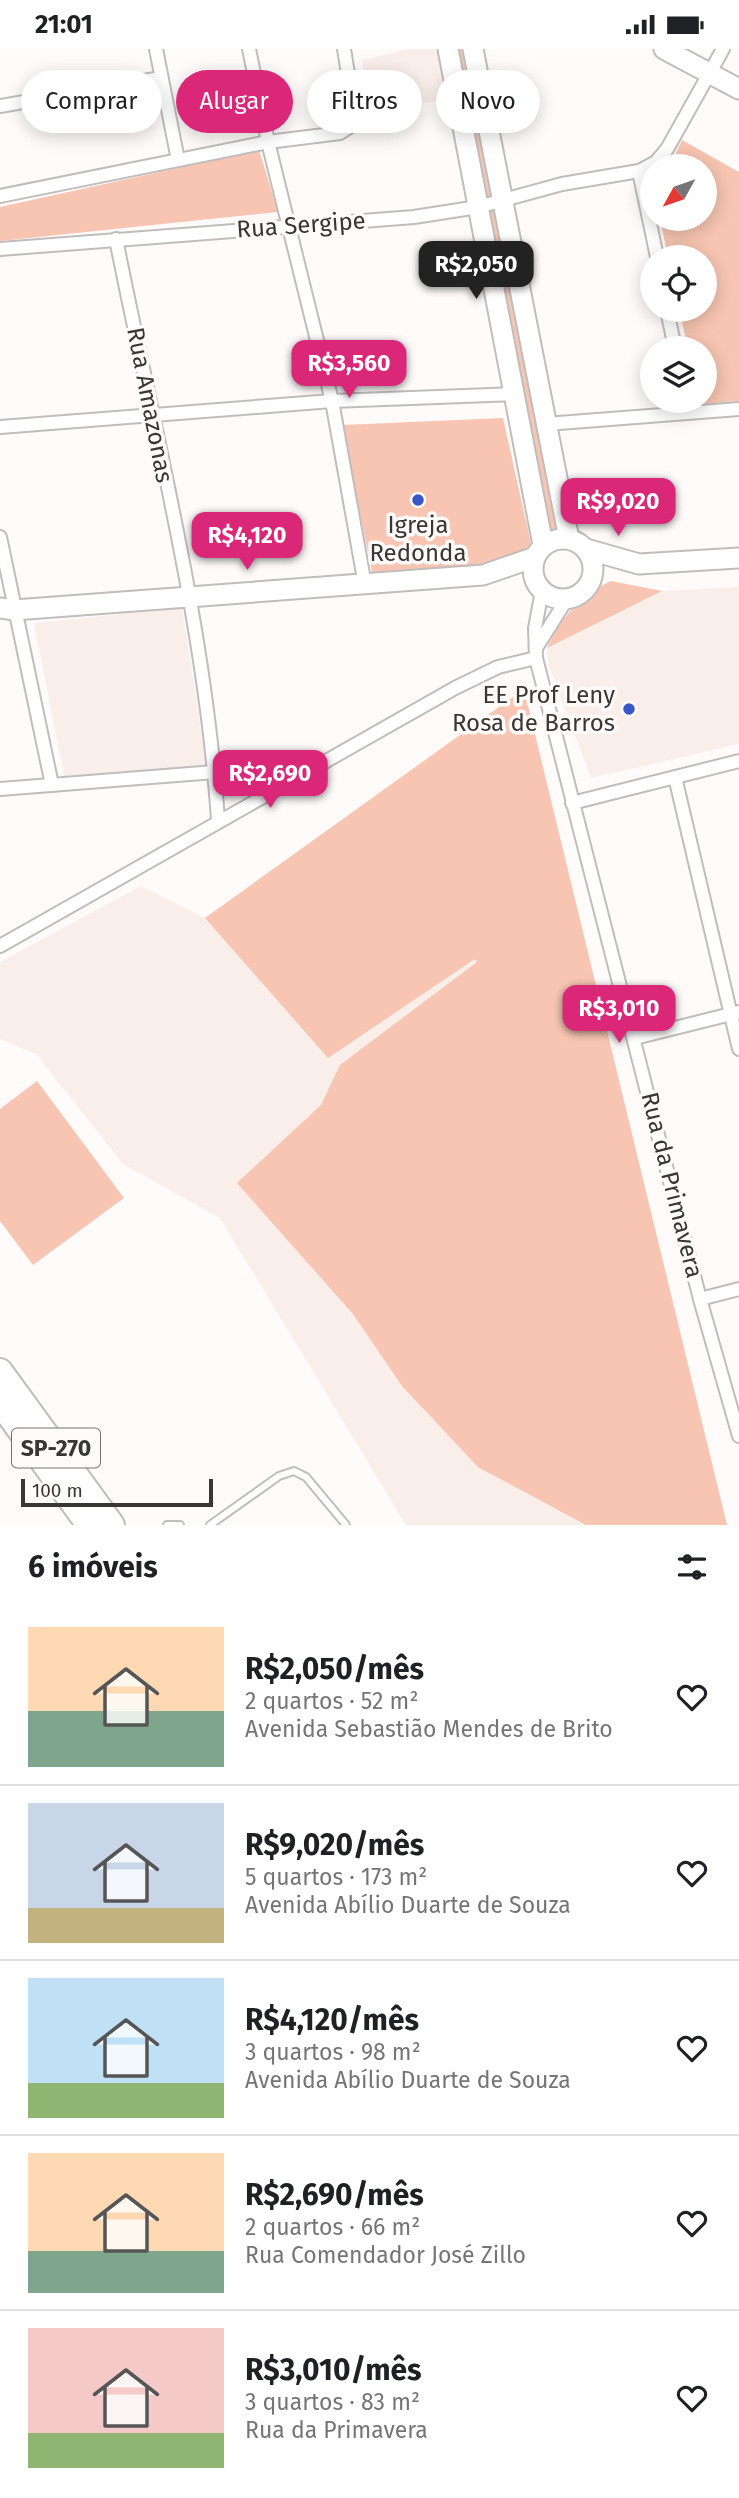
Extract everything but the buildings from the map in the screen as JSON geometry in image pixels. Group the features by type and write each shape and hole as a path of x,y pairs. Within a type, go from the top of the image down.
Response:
{"highway":[{"name":"SP-270","path":"0,1371 112,1525"},
{"name":"SP-270","path":"5,1411 89,1525"}],"main road":[{"path":"448,49 515,394 539,551 532,571 539,587"},
{"path":"473,49 546,424 578,544 592,559 591,581"},
{"path":"664,49 739,89"},
{"path":"483,575 539,551 560,538 639,563"},
{"path":"5,611 483,575 539,587 558,599 567,599 581,593 591,581 639,563 739,558"}],"street":[{"path":"156,49 160,70"},
{"path":"249,49 268,142 291,225 332,401 365,585"},
{"path":"0,196 268,142 340,133 351,126 355,117 344,49"},
{"path":"654,245 639,171 656,162 667,149 723,49"},
{"path":"162,83 178,160"},
{"path":"0,106 21,102"},
{"name":"Rua Sergipe","path":"0,249 414,217 478,207 562,184 639,171"},
{"name":"Rua Amazonas","path":"116,239 189,596 215,772 218,820"},
{"path":"0,428 332,401 515,394"},
{"path":"717,408 739,409"},
{"path":"546,424 640,412"},
{"path":"0,537 5,611 52,785"},
{"name":"Rua da Primavera","path":"539,587 535,628 536,653 700,1299 739,1436"},
{"path":"0,946 455,688 498,667 536,653 567,599"},
{"path":"572,803 739,761"},
{"path":"0,789 215,772"},
{"path":"675,777 734,1013 739,1049"},
{"path":"635,1038 734,1013"},
{"path":"700,1299 739,1289"}],"lane":[{"path":"209,1525 279,1476 294,1471 306,1477 346,1525"},
{"path":"167,1525 180,1525"}],"shaded area":[{"path":"408,49 439,49 444,70 436,70 436,101 422,103 422,70 364,70 362,60"},
{"path":"453,49 469,49 473,70 457,70"},
{"path":"469,133 486,133 564,531 546,529"},
{"path":"682,140 707,154 676,154"},
{"path":"259,150 278,212 0,241 0,207"},
{"path":"718,160 739,172 739,401 717,403 717,336 685,336 682,322 717,322 717,245 665,245 663,231 718,231"},
{"path":"503,418 531,544 515,558 482,566 372,572 342,425"},
{"path":"611,581 662,591 547,648 559,627 581,600"},
{"name":"EE Prof Leny Rosa de Barros","path":"739,587 739,744 591,778 549,666 547,648 662,591"},
{"path":"182,608 207,768 64,776 34,623"},
{"path":"524,689 727,1525 586,1525 478,1467 402,1386 353,1314 237,1183 321,1105 340,1065 477,962 475,959 328,1058 205,918"},
{"path":"141,886 205,918 328,1058 476,959 560,1125 629,1525 406,1525 220,1218 123,1164 36,1054 0,1039 0,962"},
{"path":"37,1081 124,1198 33,1265 0,1221 0,1109"}],"place":[{"name":"Igreja Redonda","path":"418,500"},
{"name":"EE Prof Leny Rosa de Barros","path":"629,709"}]}
